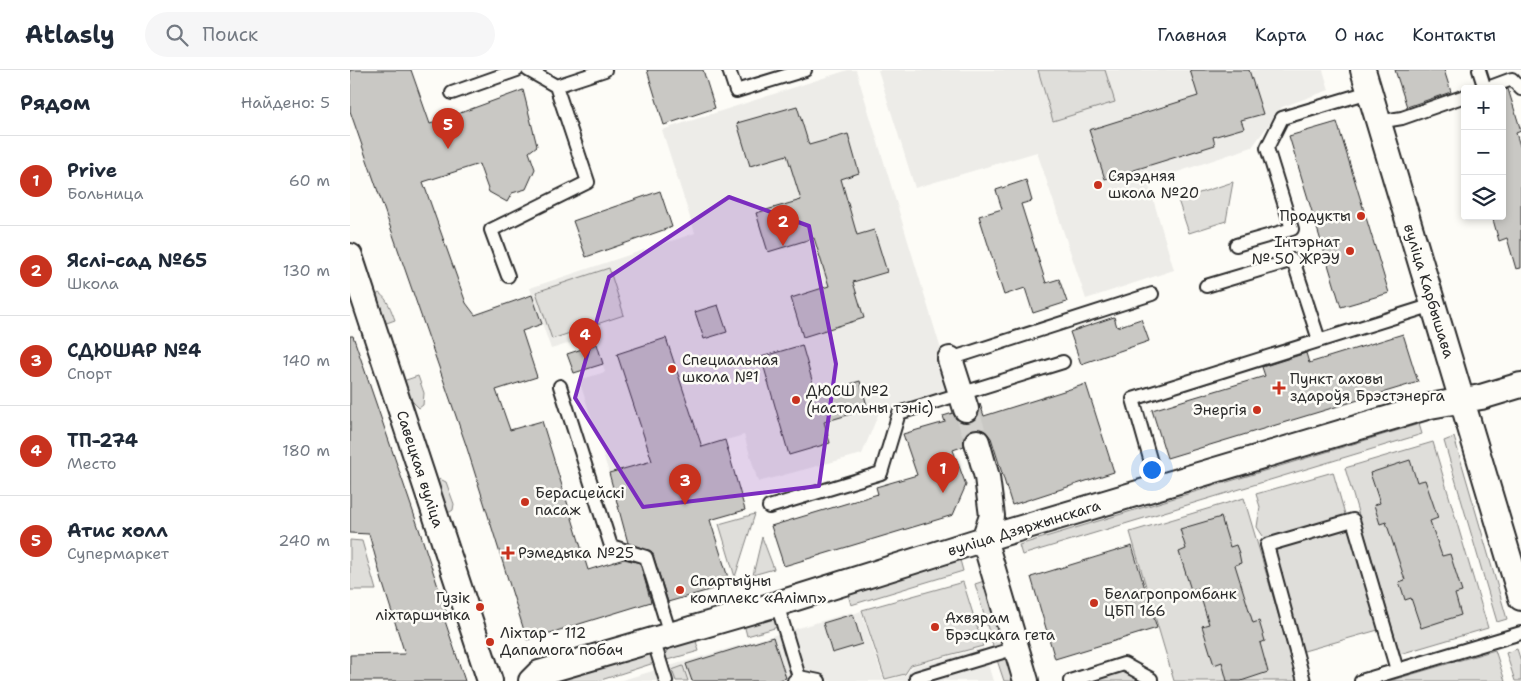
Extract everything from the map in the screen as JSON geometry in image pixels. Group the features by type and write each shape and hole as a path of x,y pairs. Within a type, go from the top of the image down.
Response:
{"street":[{"name":"вуліца Карбышава","path":"1366,81 1521,598"},
{"name":"Савецкая вуліца","path":"350,256 490,681"},
{"path":"950,359 964,401"},
{"name":"вуліца Дзяржынскага","path":"532,681 539,673 777,604 1158,487 1430,406 1481,397 1521,386"},
{"path":"976,442 987,477 992,516 984,539 1026,681"}],"lane":[{"path":"452,93 517,70"},
{"path":"508,276 491,230 588,182 556,86 528,70"},
{"path":"556,86 605,70"},
{"path":"729,70 736,91 805,70"},
{"path":"1479,70 1484,85"},
{"path":"1492,85 1512,74 1521,89"},
{"path":"1236,245 1292,229 1267,148 1282,118 1366,81"},
{"path":"1378,122 1402,118 1461,97"},
{"path":"1206,286 1292,260 1319,340"},
{"path":"950,359 1152,294"},
{"path":"1158,487 1133,398 1433,305"},
{"path":"770,507 881,473 899,413 964,401 1063,362"},
{"path":"560,386 611,546 646,557 661,637 666,681"},
{"path":"1304,681 1267,545 1353,520 1397,670"},
{"path":"777,604 796,679 819,681"},
{"path":"1361,681 1521,633"},
{"path":"917,681 916,678 1016,648"},
{"path":"1070,681 1124,664 1151,679 1151,681"}],"highlighted area":[{"path":"729,197 809,226 836,364 819,486 643,507 575,398 609,277"}],"shaded area":[{"path":"848,70 856,70 953,389 880,410 862,454 758,482 744,435 609,473 579,380 605,372 594,336 551,349 530,288 695,233 662,130"},
{"name":"Сярэдняя школа №20","path":"878,70 1323,70 1329,90 1282,107 1252,147 1148,182 1174,270 1086,299 1037,152 915,188"},
{"path":"1038,70 1105,70 1115,102 1053,121"},
{"path":"1233,182 1226,221 1189,233 1178,200"},
{"path":"609,268 624,315 552,339 536,292"},
{"path":"379,293 387,302 395,320 381,325 375,296"},
{"path":"418,376 424,393 423,405 419,408 409,398 403,381"},
{"path":"1419,424 1422,434 1022,555 1019,545"},
{"path":"1454,437 1507,619 1497,622 1444,441"},
{"path":"1433,442 1488,628 1400,654 1345,468"},
{"path":"1333,472 1378,630 1304,651 1293,642 1267,572 1272,556 1269,545 1257,527 1260,507 1256,494"},
{"path":"440,479 446,482 454,504 453,510 450,512 446,512 436,482"},
{"path":"1244,498 1298,681 1174,681 1130,532"},
{"path":"755,514 735,577 719,524"},
{"path":"762,537 774,569 753,575"},
{"path":"350,540 362,541 376,590 350,590"},
{"path":"960,560 963,571 851,605 848,594"},
{"path":"984,581 1004,646 994,649 975,584"},
{"path":"963,582 983,646 911,665 905,674 885,679 862,610"},
{"path":"861,611 884,681 619,681 852,612 853,614"},
{"path":"769,617 777,622 778,627 747,636 744,624"},
{"path":"695,638 699,651 667,660 665,655 670,645"},
{"path":"983,648 993,681 885,681 906,675 913,666"},
{"path":"1517,649 1521,661 1521,681 1515,681 1506,653"},
{"path":"1495,650 1505,681 1389,681"},
{"path":"651,651 654,663 598,681 555,681"},
{"path":"1008,656 1016,681 1004,681 997,660"},
{"path":"683,666 688,681 676,681 672,670"},
{"path":"1123,670 1139,681 1086,681"}],"building":[{"path":"350,70 411,70 430,124 523,90 537,146 529,152 535,169 526,189 512,193 507,202 489,192 479,164 423,182 466,303 475,315 532,295 542,324 522,331 537,377 496,390 510,430 542,421 588,570 624,559 640,563 651,602 527,640 466,445 350,111"},
{"path":"647,70 703,70 715,108 664,125"},
{"path":"1190,70 1249,70 1263,114 1241,120 1244,128 1213,137 1215,145 1105,179 1089,130 1198,96"},
{"path":"1395,70 1444,70 1451,92 1407,107"},
{"path":"1508,89 1521,131 1516,133 1521,149 1521,268 1516,269 1507,238 1499,241 1493,220 1506,220 1506,90"},
{"path":"797,106 809,145 848,134 859,173 841,179 857,235 874,230 887,272 853,282 864,318 803,337 791,298 829,286 814,238 768,252 756,213 801,200 787,155 750,166 737,123"},
{"name":"Інтэрнат № 50 ЖРЭУ","path":"1337,122 1389,293 1341,307 1289,136"},
{"path":"1026,180 1032,201 1021,204 1046,283 1059,279 1067,302 1033,313 1025,288 1004,295 979,216 1002,209 996,190"},
{"path":"660,191 672,227 586,257 573,221"},
{"path":"718,305 727,332 704,339 695,312"},
{"path":"1114,317 1117,327 1141,319 1149,341 1081,364 1070,332"},
{"path":"1403,334 1418,382 1167,458 1152,410 1265,376 1262,367 1306,353 1309,363"},
{"path":"350,336 353,336 419,529 447,614 443,615 465,681 350,681 350,655 405,654 369,534 350,533"},
{"path":"666,338 702,447 725,440 745,510 710,520 730,584 668,602 652,552 628,543 609,473 652,461 617,354"},
{"path":"597,344 603,364 574,373 567,354"},
{"name":"ДЮСШ №2 (настольны тэніс)","path":"802,345 816,394 860,381 868,409 824,422 830,443 789,455 761,357"},
{"path":"1086,384 1114,472 1012,505 991,438 981,429 973,429 964,438 964,446 953,450 966,485 953,515 784,566 771,526 878,494 876,487 917,475 903,434 945,422 943,416 953,413 956,419 963,422 971,422 979,412 980,404 984,416"},
{"path":"1410,460 1417,482 1425,480 1438,518 1430,521 1442,556 1450,554 1462,592 1455,594 1461,615 1421,628 1411,598 1405,600 1399,582 1405,580 1386,522 1380,524 1374,505 1380,503 1370,473"},
{"path":"1221,517 1230,547 1236,545 1239,553 1241,563 1235,565 1253,623 1259,621 1265,641 1260,643 1268,672 1241,681 1227,681 1222,662 1214,665 1202,626 1209,624 1198,588 1191,590 1179,552 1186,549 1180,529"},
{"name":"Белагропромбанк ЦБП 166","path":"1132,546 1157,628 1055,659 1031,577"},
{"path":"853,614 862,644 832,653 823,623"},
{"path":"773,637 786,678 776,681 692,681 686,664"}],"tunnel":[{"path":"966,409 977,442"}],"place":[{"name":"Атис холл","path":"448,149"},
{"name":"Сярэдняя школа №20","path":"1098,185"},
{"name":"Продукты","path":"1361,216"},
{"name":"Яслі-сад №65","path":"783,246"},
{"name":"Інтэрнат № 50 ЖРЭУ","path":"1350,251"},
{"name":"ТП-274","path":"585,359"},
{"name":"Специальная школа №1","path":"672,369"},
{"name":"Пункт аховы здароўя Брэстэнерга","path":"1279,388"},
{"name":"ДЮСШ №2 (настольны тэніс)","path":"796,400"},
{"name":"Энергія","path":"1257,410"},
{"name":"Prive","path":"943,493"},
{"name":"Берасцейскі пасаж","path":"525,502"},
{"name":"СДЮШАР №4","path":"685,505"},
{"name":"Рэмедыка №25","path":"508,553"},
{"name":"Спартыўны комплекс «Алімп»","path":"680,590"},
{"name":"Белагропромбанк ЦБП 166","path":"1094,603"},
{"name":"Гузік ліхтаршчыка","path":"480,607"},
{"name":"Ахвярам Брэсцкага гета","path":"935,627"},
{"name":"Ліхтар - 112 Дапамога побач","path":"490,642"}]}
